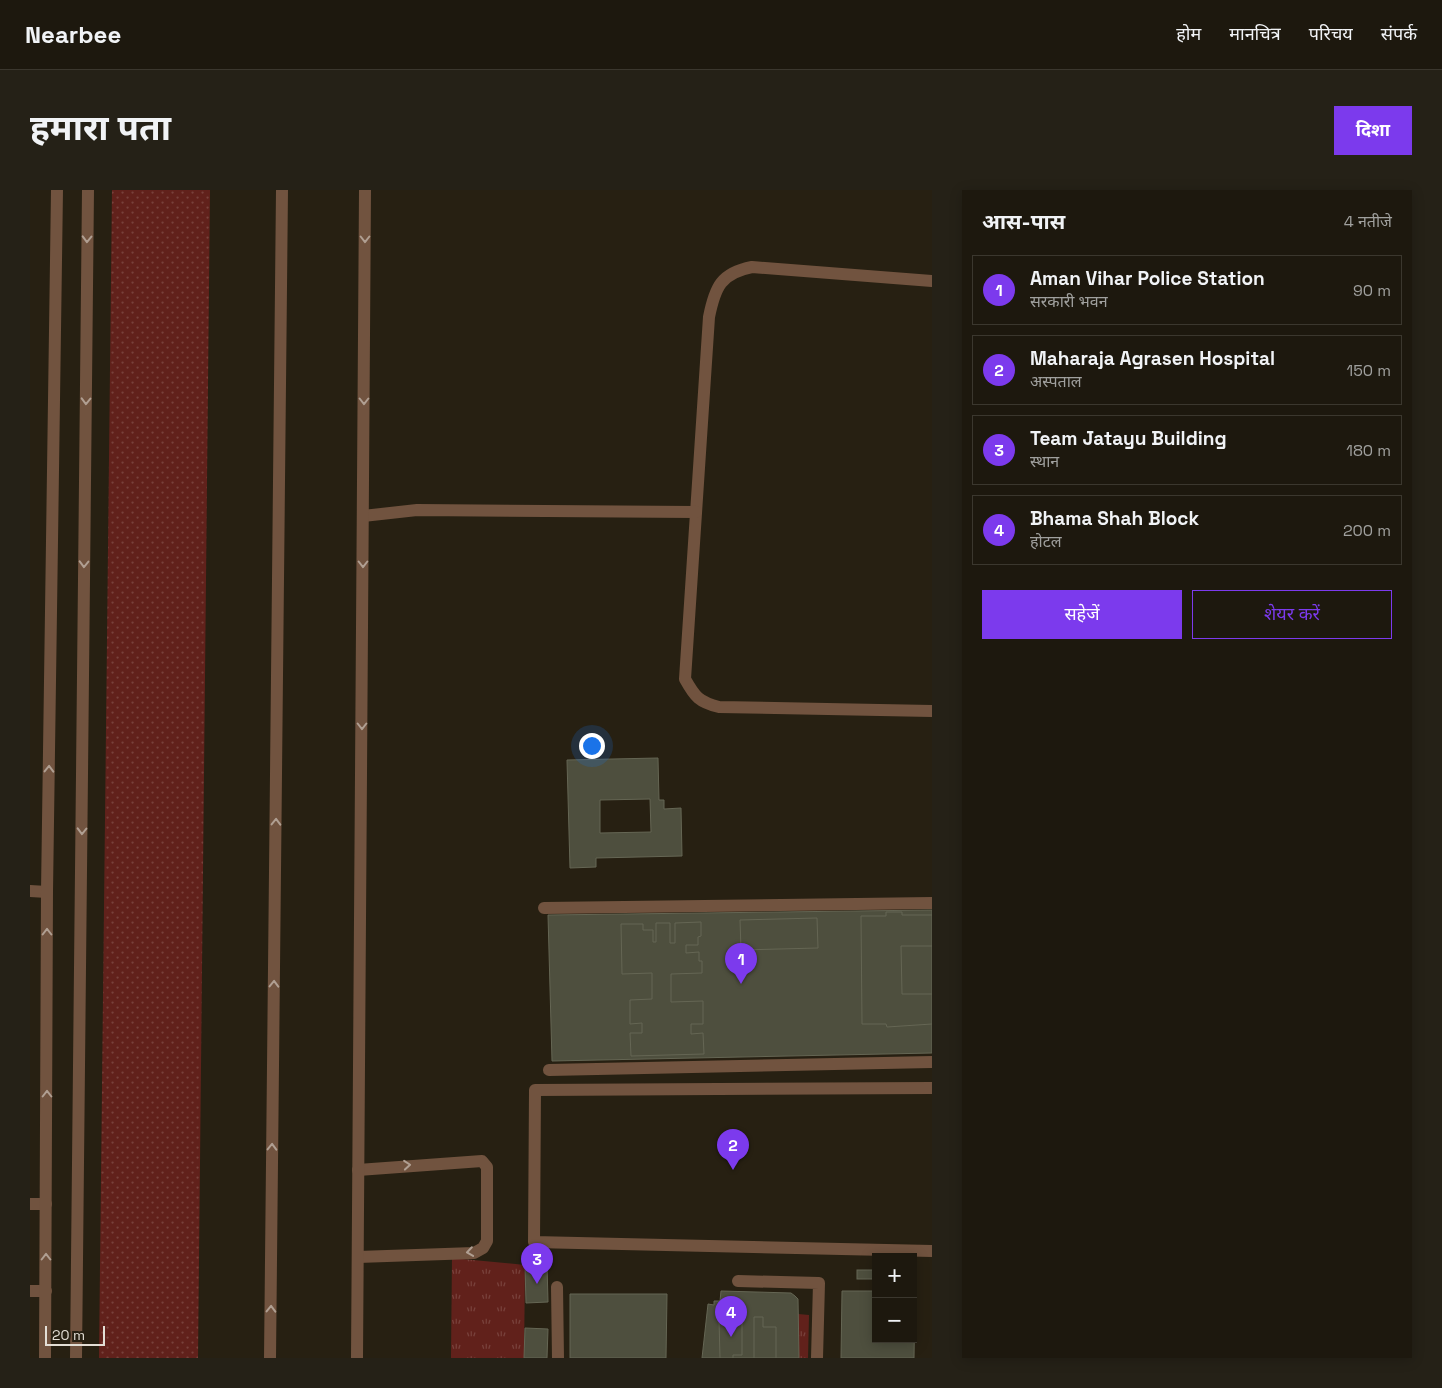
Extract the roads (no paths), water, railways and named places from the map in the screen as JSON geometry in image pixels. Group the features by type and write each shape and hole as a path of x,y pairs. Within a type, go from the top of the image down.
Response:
{"street":[{"path":"45,1358 48,892 57,190"},
{"path":"76,1358 88,190"},
{"path":"270,1358 282,190"},
{"path":"357,1358 365,190"},
{"path":"932,281 752,267 735,270 721,282 714,296 709,317 685,678 693,693 703,703 719,707 932,711"},
{"path":"364,516 417,510 696,512"},
{"path":"30,891 48,892"},
{"path":"544,908 932,903"},
{"path":"549,1070 932,1062"},
{"path":"932,1088 535,1090 534,1242 932,1250"},
{"path":"358,1170 482,1161 487,1167 487,1241 483,1248 474,1253 358,1257"},
{"path":"30,1204 46,1204"},
{"path":"738,1281 819,1283 817,1358"},
{"path":"558,1287 558,1358"},
{"path":"30,1291 46,1291"}],"place":[{"name":"Aman Vihar Police Station","path":"741,984"},
{"name":"Maharaja Agrasen Hospital","path":"733,1170"},
{"name":"Team Jatayu Building","path":"537,1284"},
{"name":"Bhama Shah Block","path":"731,1337"}]}
